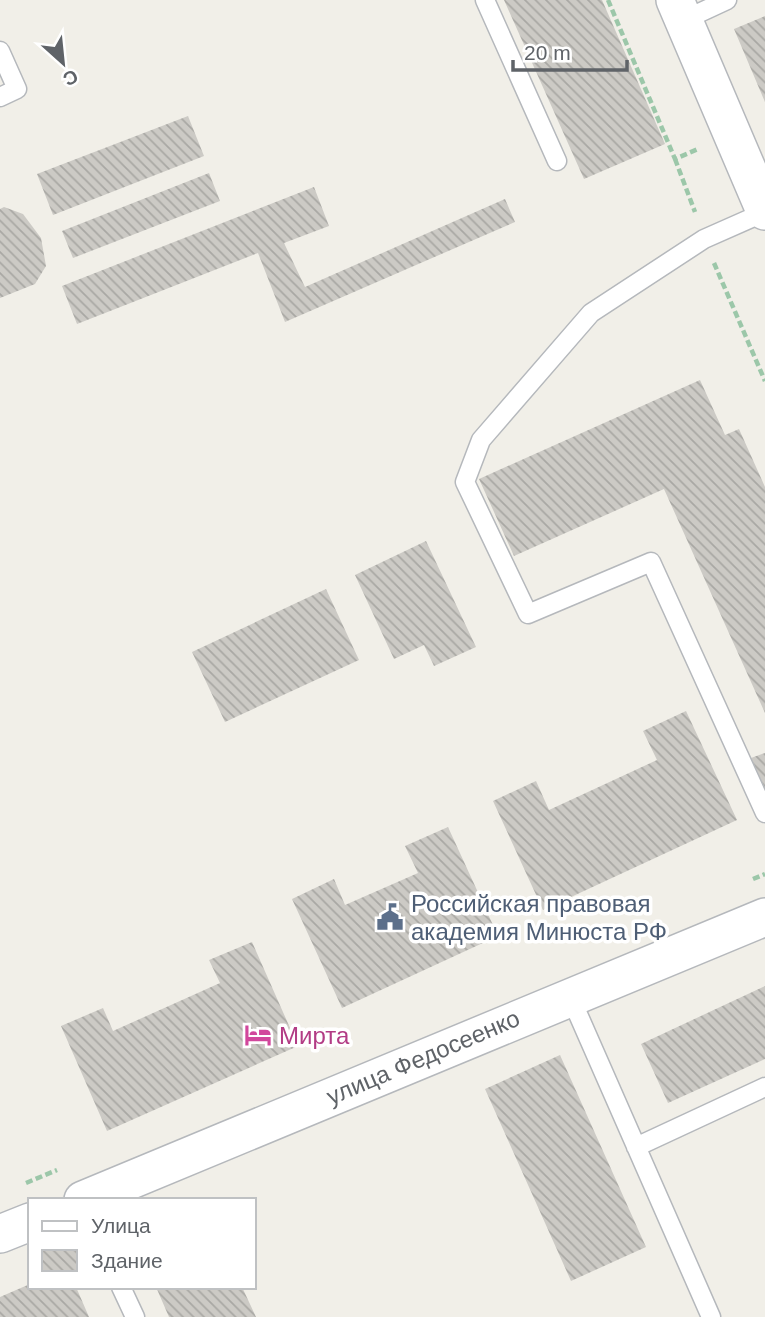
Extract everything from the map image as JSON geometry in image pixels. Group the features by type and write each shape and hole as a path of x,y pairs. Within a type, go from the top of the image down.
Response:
{"street":[{"path":"680,10 763,202"},
{"name":"улица Федосеенко","path":"88,1198 765,916"},
{"path":"0,1234 28,1223"}],"lane":[{"path":"485,0 557,161"},
{"path":"680,10 727,0"},
{"path":"0,51 17,89 0,97"},
{"path":"763,202 591,313 481,440 465,482 528,614 651,562 765,813"},
{"path":"570,996 711,1317"},
{"path":"636,1147 765,1087"},
{"path":"122,1289 135,1317"}],"path":[{"path":"608,0 676,159 704,239 765,381"},
{"path":"676,159 733,134"}],"building":[{"path":"504,0 602,0 665,144 584,179"},
{"path":"765,16 765,102 734,29"},
{"path":"188,116 204,156 53,215 37,174"},
{"path":"209,173 220,201 73,258 62,231"},
{"path":"314,187 329,226 284,243 305,287 505,199 515,222 285,322 258,253 77,324 62,286"},
{"path":"4,207 23,214 41,238 46,266 35,284 0,298 0,209"},
{"path":"700,380 725,435 739,429 765,487 765,713 664,489 514,556 479,479"},
{"path":"426,541 476,647 434,666 424,645 394,659 355,575"},
{"path":"326,589 359,660 225,722 192,652"},
{"path":"686,711 737,820 543,910 493,801 536,781 549,810 657,760 643,731"},
{"path":"765,753 765,789 751,758"},
{"path":"448,827 498,936 342,1008 292,899 334,879 345,905 418,873 405,846"},
{"path":"252,942 298,1046 107,1131 61,1026 103,1008 113,1031 220,983 209,960"},
{"path":"765,986 765,1059 668,1103 641,1044"},
{"path":"560,1055 646,1247 571,1281 485,1089"},
{"path":"28,1285 28,1289 77,1289 89,1317 0,1317 0,1297"},
{"path":"157,1289 243,1289 256,1317 169,1317"}],"place":[{"name":"Российская правовая академия Минюста РФ","path":"390,917"},
{"name":"Мирта","path":"258,1035"}]}
